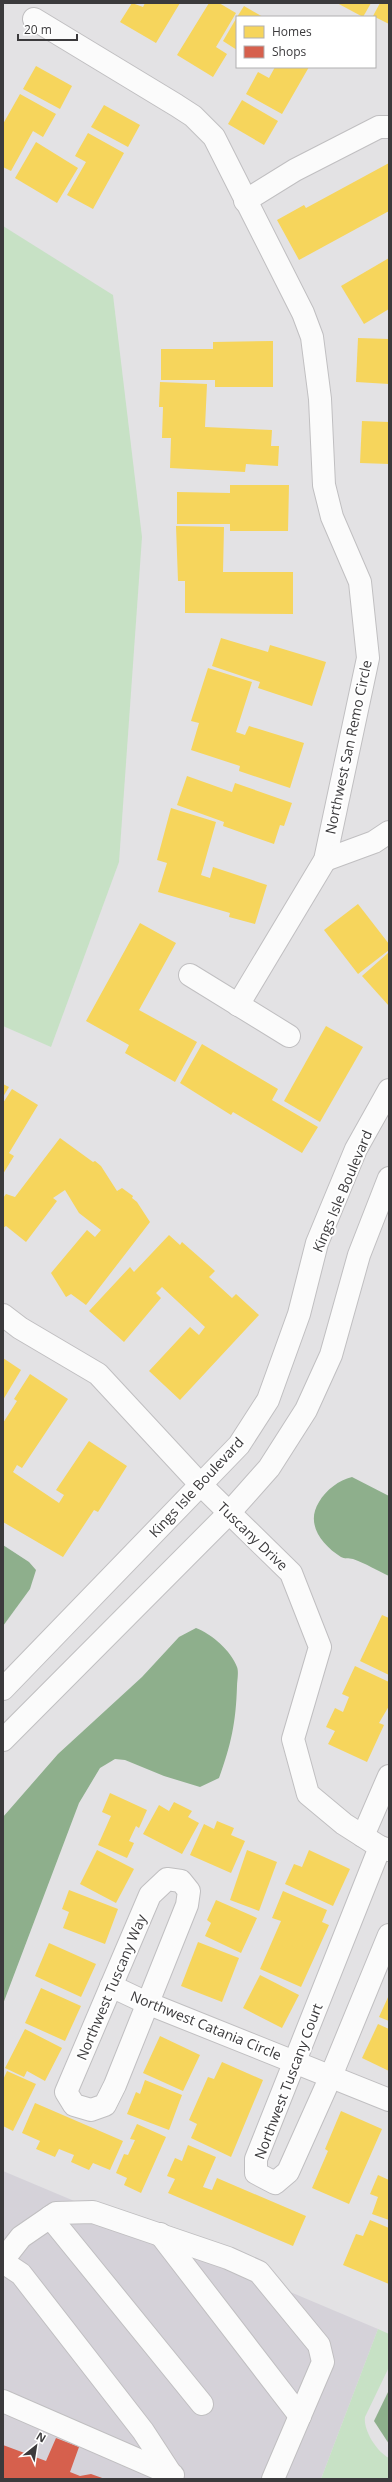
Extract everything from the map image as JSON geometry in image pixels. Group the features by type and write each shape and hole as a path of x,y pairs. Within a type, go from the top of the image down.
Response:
{"street":[{"name":"Northwest San Remo Circle","path":"34,19 193,116 214,137 245,201 303,313 312,337 320,399 324,485 332,517 360,582 368,658 325,860 238,1005"},
{"path":"245,201 295,170 379,127 389,126"},
{"name":"Northwest San Remo Circle","path":"325,860 374,842 389,832"},
{"path":"190,975 289,1036"},
{"name":"Kings Isle Boulevard","path":"3,1690 239,1445 268,1400 299,1314 317,1243 356,1149 389,1090"},
{"path":"3,1740 229,1513 269,1468 306,1410 331,1355 359,1255 389,1178"},
{"name":"Tuscany Drive","path":"3,1315 20,1328 98,1374 200,1484 291,1573 320,1647 293,1739 308,1794 344,1824 377,1844"},
{"name":"Northwest Tuscany Court","path":"389,1776 377,1844 295,2061 256,2159 256,2173 275,2183 288,2172 331,2076 389,1935"},
{"name":"Northwest Tuscany Way","path":"167,1879 181,1881 189,1890 187,1905 147,2003 105,2105 92,2110 74,2105 66,2092 150,1895 167,1879"},
{"name":"Northwest Catania Circle","path":"111,1986 147,2003 295,2061 389,2100"},
{"path":"175,2477 143,2431 21,2274 3,2261 21,2237 56,2213 92,2212 228,2258 259,2272 319,2344 323,2362 273,2479"},
{"path":"50,2217 202,2404"},
{"path":"160,2234 300,2416"},
{"path":"3,2401 175,2477"}],"shaded area":[{"path":"3,226 113,295 142,537 119,862 51,1047 3,1026"},
{"path":"352,1477 389,1496 389,1576 353,1559 341,1557 322,1540 315,1526 315,1510 322,1498 338,1483"},
{"path":"3,1545 29,1562 36,1570 30,1589 3,1626"},
{"path":"196,1628 208,1634 226,1649 238,1669 234,1722 230,1744 219,1778 200,1787 164,1776 125,1760 115,1759 100,1768 79,1803 3,2004 3,1817 58,1754 142,1677 179,1637"},
{"path":"3,2171 378,2329 321,2479 3,2479"},
{"path":"378,2329 389,2334 389,2367 365,2417 365,2422 366,2428 376,2446 389,2458 389,2479 321,2479"},
{"path":"389,2390 389,2444 374,2421"}],"building: Homes":[{"path":"132,3 143,7 145,3 180,3 156,43 120,22"},
{"path":"209,3 219,3 236,13 216,47 227,54 213,77 177,55"},
{"path":"337,3 371,3 364,16"},
{"path":"380,3 389,3 389,24 376,18 376,16 373,16"},
{"path":"244,6 261,16 238,16"},
{"path":"236,19 236,49 223,41"},
{"path":"36,66 72,86 60,109 23,89"},
{"path":"274,68 308,68 282,114 246,94 258,72 269,78"},
{"path":"20,94 56,114 43,137 33,131 11,171 3,167 3,124"},
{"path":"242,100 278,121 264,145 228,124"},
{"path":"104,105 140,125 128,147 91,127"},
{"path":"88,133 124,153 93,209 67,195 86,162 75,156"},
{"path":"36,142 78,168 57,203 15,178"},
{"path":"389,163 389,211 299,260 277,220 304,205 306,208"},
{"path":"389,258 389,309 364,324 341,286"},
{"path":"358,338 389,339 389,384 356,382"},
{"path":"273,341 273,387 215,387 215,380 161,380 161,349 213,349 213,342"},
{"path":"160,382 207,384 205,427 272,430 271,446 279,446 278,466 246,464 245,472 170,468 171,438 162,438 163,407 159,407"},
{"path":"362,421 389,422 389,464 360,463"},
{"path":"230,485 289,485 288,531 230,531 230,524 177,524 177,492 230,493"},
{"path":"176,526 224,527 223,572 293,572 293,614 185,613 185,581 178,581"},
{"path":"221,638 268,652 270,645 326,662 312,706 258,688 260,682 212,666"},
{"path":"208,668 252,682 236,732 245,735 249,726 304,743 290,788 239,771 240,766 191,750 199,723 191,721"},
{"path":"187,776 232,792 235,783 292,803 284,826 280,825 274,844 223,826 224,822 177,805"},
{"path":"171,808 216,822 201,875 210,878 213,867 267,885 255,924 229,917 230,913 158,892 167,863 157,860"},
{"path":"358,904 389,944 389,950 358,974 324,930"},
{"path":"140,923 176,943 139,1010 197,1042 175,1082 125,1053 129,1045 86,1021"},
{"path":"388,953 389,954 389,1006 362,976"},
{"path":"326,1026 363,1047 320,1122 284,1101"},
{"path":"202,1044 278,1089 272,1100 318,1127 302,1153 233,1112 231,1115 180,1083"},
{"path":"3,1084 9,1087 3,1097"},
{"path":"12,1089 38,1105 9,1153 14,1156 3,1174 3,1103"},
{"path":"60,1138 93,1162 95,1161 101,1166 117,1191 122,1188 133,1196 132,1198 137,1202 150,1222 86,1305 71,1294 66,1297 51,1273 87,1230 95,1237 101,1230 79,1213 65,1190 53,1198 57,1201 26,1242 6,1226 3,1228 3,1198 6,1194 15,1197"},
{"path":"169,1235 180,1245 182,1242 215,1271 209,1277 232,1298 236,1294 259,1315 180,1400 149,1371 190,1327 199,1335 205,1327 162,1287 156,1293 161,1298 124,1342 89,1311 130,1267 134,1272"},
{"path":"3,1358 21,1370 3,1400"},
{"path":"30,1374 68,1399 22,1468 17,1465 13,1472 59,1503 64,1495 56,1490 89,1441 127,1466 98,1512 94,1510 63,1557 3,1522 3,1423 17,1401 14,1399"},
{"path":"382,1615 389,1618 389,1675 360,1661"},
{"path":"355,1666 389,1682 389,1706 379,1723 384,1725 367,1762 328,1744 335,1731 326,1727 335,1708 343,1712 349,1697 342,1694"},
{"path":"110,1793 147,1810 139,1828 136,1826 129,1841 134,1843 127,1858 98,1845 111,1816 102,1812"},
{"path":"174,1802 192,1811 188,1817 199,1823 182,1854 143,1834 159,1805 169,1811"},
{"path":"217,1821 234,1828 231,1835 245,1841 231,1873 190,1855 204,1824 214,1829"},
{"path":"97,1850 134,1869 116,1903 80,1884"},
{"path":"247,1850 277,1862 259,1911 230,1900"},
{"path":"309,1850 350,1869 333,1906 285,1884 294,1864 302,1867"},
{"path":"69,1890 118,1909 105,1944 63,1928 69,1912 62,1909"},
{"path":"283,1891 327,1910 322,1922 329,1925 301,1987 260,1969 281,1921 272,1918"},
{"path":"216,1900 257,1918 241,1953 205,1936 211,1923 207,1920"},
{"path":"198,1942 239,1958 222,2002 181,1986"},
{"path":"49,1943 96,1964 81,1997 35,1976"},
{"path":"260,1975 299,1995 282,2028 243,2008"},
{"path":"41,1988 81,2006 65,2041 25,2023"},
{"path":"389,1995 389,2021 379,2017"},
{"path":"378,2024 389,2029 389,2071 362,2058"},
{"path":"25,2029 62,2048 45,2081 27,2071 24,2077 5,2068"},
{"path":"160,2036 200,2055 183,2091 143,2073"},
{"path":"222,2062 263,2080 231,2157 191,2138 197,2124 189,2120 208,2077 214,2079"},
{"path":"7,2071 36,2084 13,2131 3,2126 3,2080"},
{"path":"145,2080 182,2095 169,2130 127,2114 136,2092 140,2094"},
{"path":"35,2103 123,2141 110,2170 93,2163 89,2170 71,2162 74,2155 59,2149 55,2157 36,2149 40,2141 22,2133"},
{"path":"341,2111 382,2129 349,2204 312,2188 328,2151 325,2149"},
{"path":"137,2124 166,2137 141,2193 124,2185 127,2178 116,2173 124,2154 128,2155 135,2140 130,2139"},
{"path":"188,2145 216,2157 203,2187 212,2190 217,2178 306,2216 293,2246 168,2193 175,2179 167,2176 175,2158 182,2161"},
{"path":"378,2175 389,2180 389,2220 372,2214 378,2197 370,2194"},
{"path":"370,2220 389,2228 389,2284 343,2265 356,2234 363,2236"}],"building: Shops":[{"path":"56,2438 79,2447 70,2472 80,2476 91,2474 105,2479 3,2479 3,2445 46,2461"}]}
